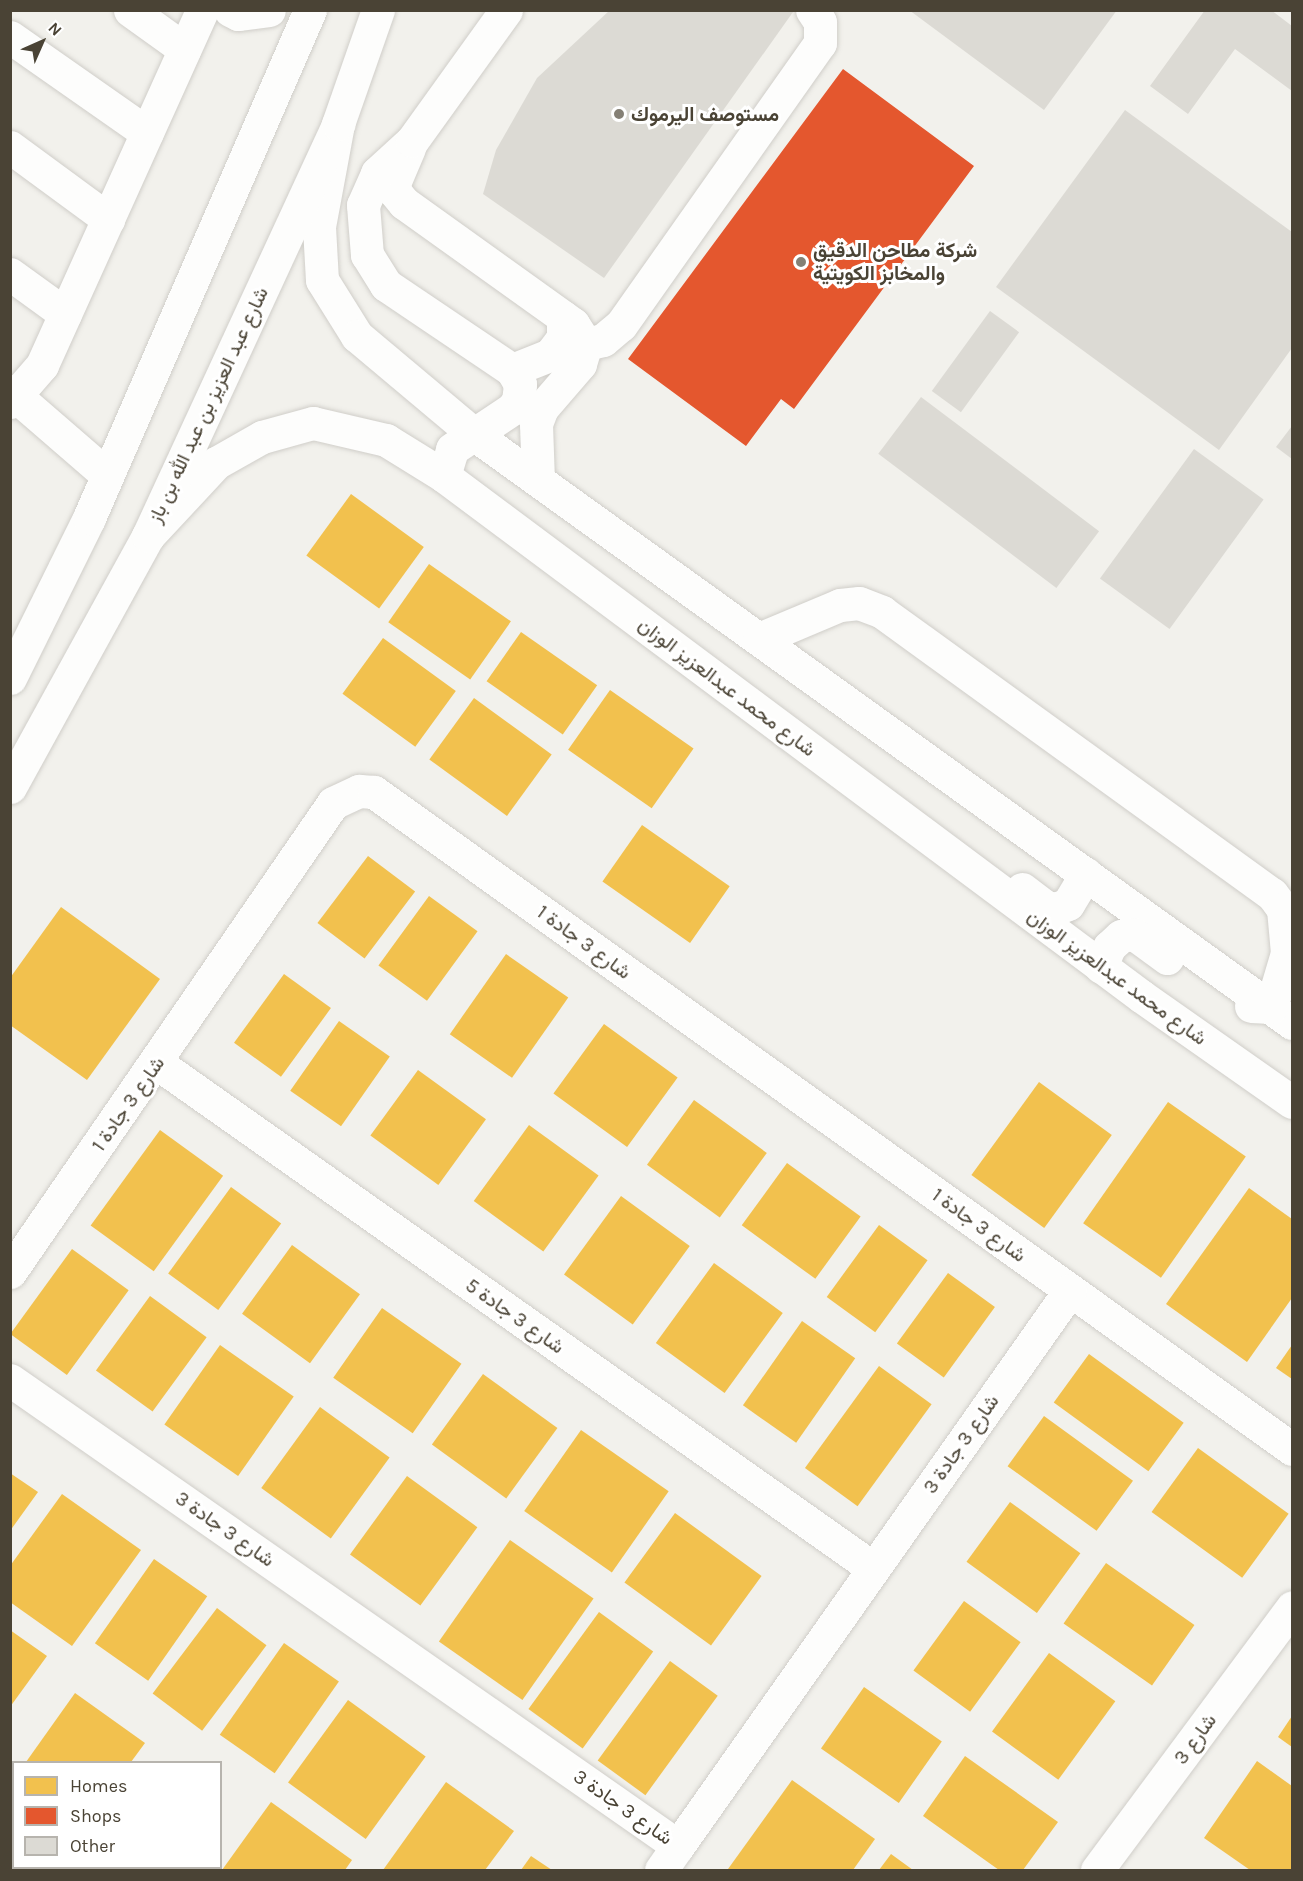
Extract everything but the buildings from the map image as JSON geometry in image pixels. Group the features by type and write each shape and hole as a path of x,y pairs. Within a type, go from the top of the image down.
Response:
{"street":[{"path":"130,10 184,49"},
{"path":"106,475 12,396 42,365 202,10"},
{"path":"230,10 238,14 269,10"},
{"path":"10,678 106,475 310,10"},
{"name":"شارع عبد العزيز بن عبد الله بن باز","path":"10,787 148,536 338,124 378,10"},
{"path":"506,10 412,141 394,183 395,192 404,203 581,332 586,344 580,364 542,408 536,424 538,480"},
{"path":"586,344 603,340 621,326 820,44 820,22 812,10"},
{"path":"10,36 147,133"},
{"path":"338,124 319,227 322,280 357,336 475,435 1282,1015"},
{"path":"412,141 388,160 369,188 363,205 365,246 372,266 386,285 512,370 520,384 518,401 505,415 452,449 444,476"},
{"path":"10,147 108,219"},
{"path":"365,246 377,223 386,215 417,212"},
{"path":"10,274 65,314"},
{"path":"512,370 550,355 563,338 563,317"},
{"name":"شارع محمد عبدالعزيز الوزان","path":"148,536 216,463 262,437 313,423 386,440 444,476 1101,967 1293,1102"},
{"path":"759,639 840,605 859,603 901,623 1272,894 1283,909 1290,953 1282,1015"},
{"name":"شارع 3 جادة 1","path":"10,1272 158,1063 333,803 359,790 374,792 1293,1449"},
{"path":"919,831 944,831 1046,907 1056,909 1068,904 1086,874"},
{"path":"1101,967 1108,947 1121,936 1134,934 1230,1005 1282,1015"},
{"name":"شارع 3 جادة 5","path":"158,1063 873,1568"},
{"name":"شارع 3 جادة 3","path":"10,1380 669,1858 1070,1290"},
{"name":"شارع 3","path":"1097,1870 1293,1607"}],"place":[{"name":"مستوصف اليرموك","path":"619,114"},
{"name":"شركة مطاحن الدقيق والمخابز الكويتية","path":"801,262"}]}
